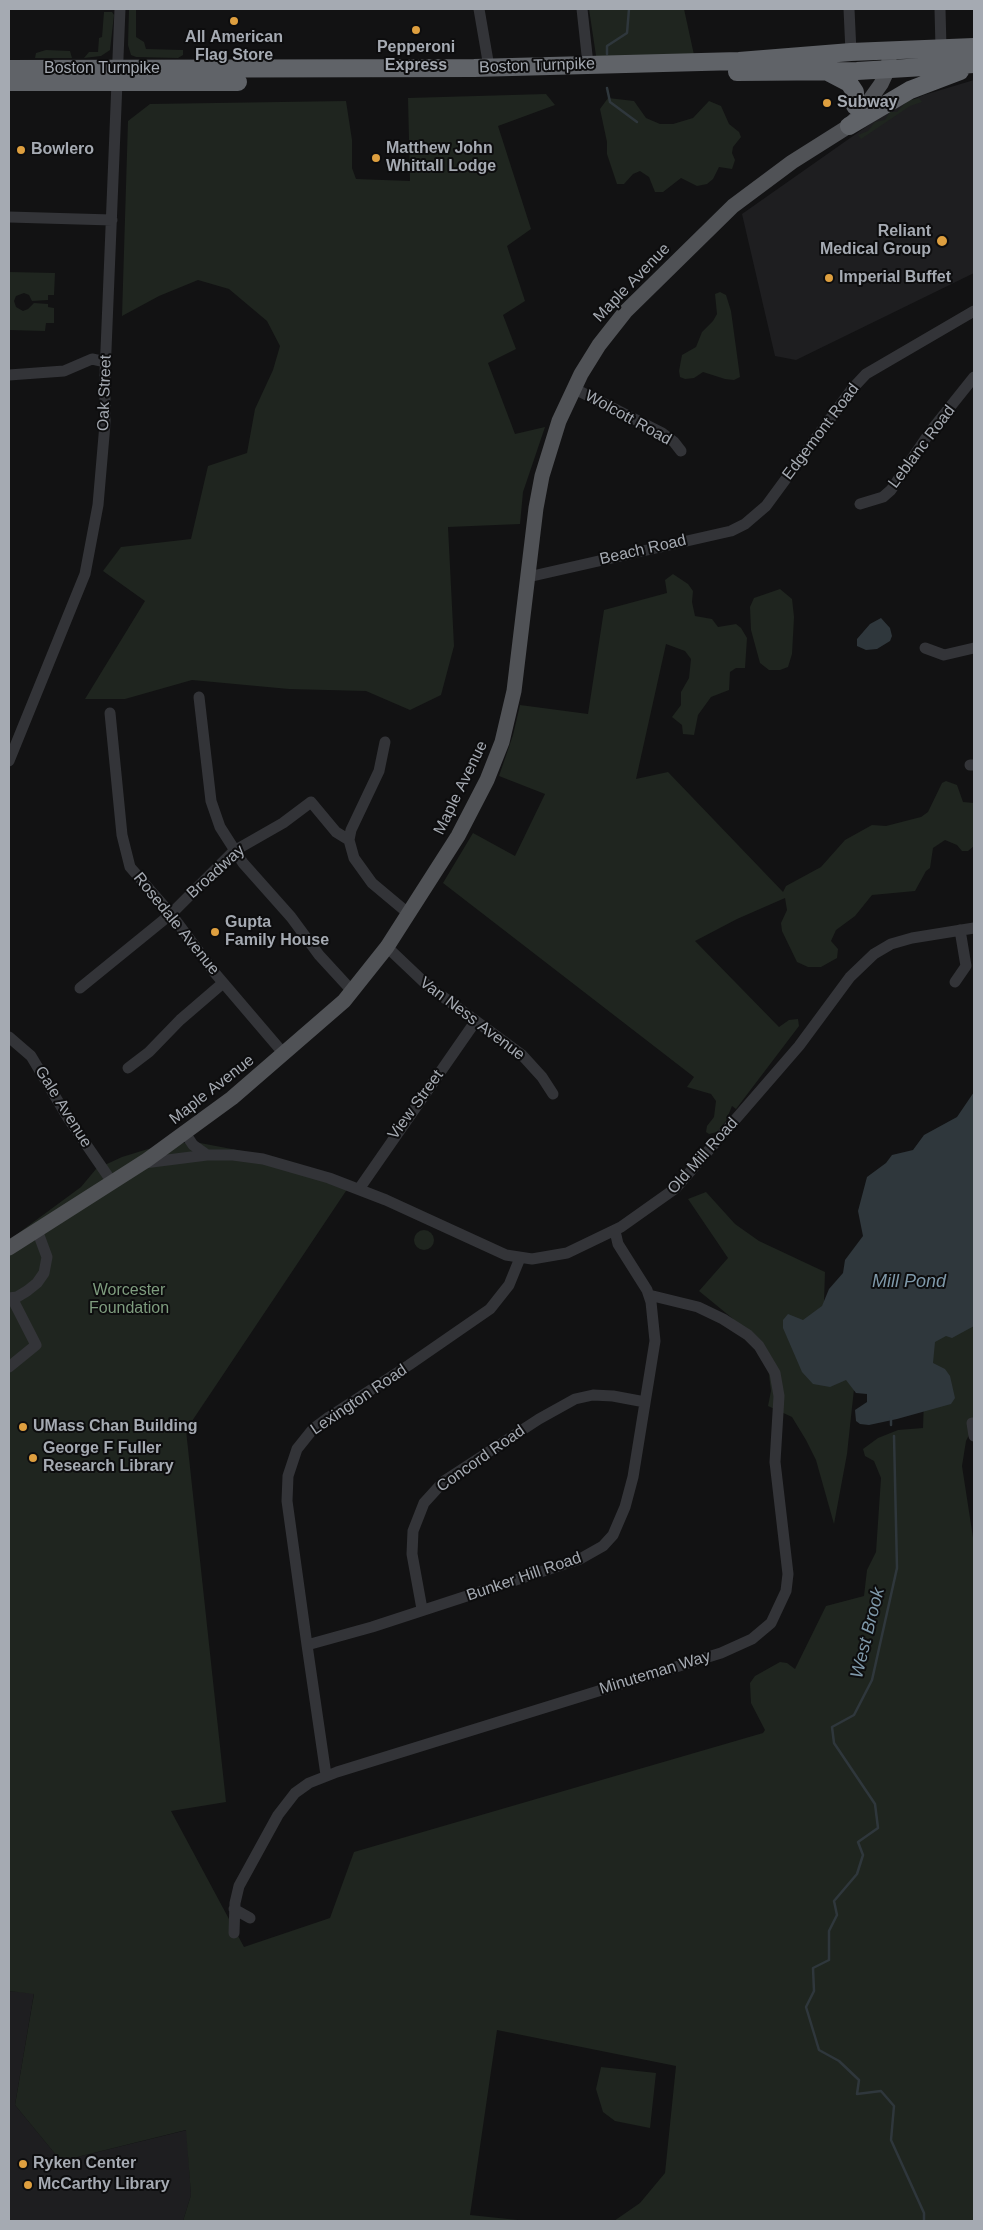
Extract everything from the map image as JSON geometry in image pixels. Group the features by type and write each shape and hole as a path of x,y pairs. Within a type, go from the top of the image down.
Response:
{"highway":[{"name":"Boston Turnpike","path":"9,82 116,75 739,61 851,52 974,47"},
{"name":"Boston Turnpike","path":"9,69 116,75 827,71 974,65"},
{"path":"849,126 910,90 974,65"},
{"path":"888,69 897,88 910,90"},
{"path":"827,71 849,83 855,92 855,106"}],"main road":[{"name":"Maple Avenue","path":"9,1248 179,1138 284,1054 353,992 387,947 410,914 464,825 487,780 502,742 514,690 542,476 554,435 573,388 607,334 651,285 733,206 786,166 849,126 873,95 888,69 890,50"},
{"name":"Maple Avenue","path":"828,139 874,81 888,69"}],"street":[{"name":"Oak Street","path":"9,761 88,563 99,501 105,424 116,75 120,9"},
{"path":"479,9 489,67"},
{"path":"582,9 588,64"},
{"path":"849,9 851,52"},
{"path":"940,9 941,48"},
{"path":"9,217 112,220"},
{"name":"Edgemont Road","path":"754,517 780,488 852,389 864,376 974,311"},
{"path":"9,375 64,371 92,360 106,362"},
{"name":"Leblanc Road","path":"860,504 882,497 891,490 930,432 974,377"},
{"name":"Wolcott Road","path":"573,388 662,433 681,450"},
{"name":"Beach Road","path":"528,577 731,531 754,517"},
{"path":"924,648 944,655 974,648"},
{"path":"199,697 212,810 224,836 234,851 291,917 319,955 353,992"},
{"name":"Rosedale Avenue","path":"110,713 115,778 127,858 137,876 171,914 224,984 284,1054"},
{"path":"385,742 379,771 351,830 350,840 354,858 366,876 384,896 410,914"},
{"name":"Broadway","path":"80,988 171,914 234,851 283,823 311,802 336,832 350,840"},
{"name":"Old Mill Road","path":"141,1164 207,1155 233,1155 263,1159 302,1169 359,1189 399,1205 498,1251 520,1258 544,1258 567,1254 615,1230 659,1202 681,1182 799,1046 842,987 865,961 882,949 901,941 974,928"},
{"path":"955,982 966,966 960,930"},
{"name":"Van Ness Avenue","path":"387,947 413,973 475,1022 522,1055 542,1076 553,1094"},
{"path":"128,1068 149,1052 180,1020 224,984"},
{"name":"View Street","path":"359,1189 475,1022"},
{"name":"Gale Avenue","path":"9,1037 31,1056 68,1118 112,1182"},
{"path":"179,1138 207,1155"},
{"path":"179,1138 183,1157"},
{"path":"9,1367 36,1345 10,1298 37,1283 46,1268 47,1258 37,1230"},
{"name":"Bunker Hill Road","path":"307,1646 372,1628 422,1609 580,1560 603,1546 613,1535 628,1497 655,1341 654,1312 649,1295 618,1244 615,1230"},
{"name":"Lexington Road","path":"307,1646 287,1501 288,1476 298,1449 313,1429 329,1416 410,1365 490,1309 509,1285 520,1258"},
{"name":"Minuteman Way","path":"234,1933 234,1909 239,1886 278,1816 301,1788 326,1776 720,1653 752,1638 771,1623 780,1607 787,1583 775,1462 779,1396 775,1373 759,1346 749,1336 724,1320 698,1307 649,1295"},
{"name":"Concord Road","path":"422,1609 412,1554 413,1531 424,1503 436,1488 453,1474 488,1454 539,1419 575,1399 592,1395 613,1396 644,1402"},
{"path":"973,1423 974,1436"},
{"path":"307,1646 326,1776"},
{"path":"234,1909 250,1918"}],"shaded area":[{"path":"974,80 974,273 796,360 775,356 742,214 890,110 924,95"},
{"path":"9,1991 34,1993 15,2105 61,2161 187,2130 191,2195 183,2221 9,2221"}],"green space":[{"path":"129,9 136,9 136,37 144,42 146,49 183,50 183,55 178,58 136,57 131,55 128,45"},
{"path":"589,9 684,9 696,64 598,69"},
{"path":"104,12 112,12 114,15 110,50 101,56 84,58 89,52 98,52 99,38 102,37"},
{"path":"46,50 70,51 72,58 35,58 36,53"},
{"path":"546,94 555,105 498,126 531,229 507,246 525,301 503,315 516,349 488,363 515,434 545,427 523,492 520,524 448,527 454,646 441,695 410,710 366,691 289,689 192,680 125,699 85,699 145,601 103,571 121,547 191,539 208,466 247,453 255,409 273,370 280,346 267,321 229,289 198,280 159,296 122,316 128,121 150,104 346,101 352,140 352,168 356,179 410,181 408,98"},
{"path":"608,98 634,101 646,118 660,124 673,124 693,118 709,101 721,106 729,124 739,132 741,137 733,147 732,153 735,160 732,169 719,167 713,179 707,184 697,186 681,178 663,192 655,192 649,177 640,171 633,174 624,184 617,184 607,154 607,142 600,109"},
{"path":"919,98 922,102 910,106 861,139 858,135 868,131 875,122 885,120 890,112 897,112 907,101"},
{"path":"9,272 55,273 54,295 48,295 48,300 32,301 29,295 24,293 16,296 14,301 16,307 23,311 34,303 48,304 48,307 54,308 54,323 46,323 45,331 9,330"},
{"path":"720,292 726,295 731,311 740,377 734,380 725,379 703,372 694,378 685,379 680,377 679,371 682,355 696,347 702,332 713,321 717,314 715,294"},
{"path":"673,574 688,584 693,591 692,602 695,616 712,619 718,627 736,624 741,628 747,638 745,668 736,668 730,672 729,690 711,697 698,715 694,735 683,734 682,725 672,717 681,705 681,692 689,678 691,659 685,651 666,644 636,779 668,772 783,892 786,886 821,867 845,840 872,825 886,826 921,817 928,812 942,783 946,781 957,785 963,802 974,803 974,846 968,851 962,851 957,845 945,840 933,848 930,868 926,871 915,891 872,895 855,916 836,930 831,941 838,949 837,958 821,967 808,967 797,962 782,931 781,923 787,910 785,898 737,919 695,941 779,1027 789,1020 798,1019 799,1026 736,1109 732,1106 726,1121 717,1132 709,1134 706,1132 707,1126 714,1117 716,1101 711,1094 687,1087 694,1077 443,883 473,833 515,856 545,794 499,776 513,735 520,705 588,714 604,610 667,593 665,580"},
{"path":"780,589 792,599 794,617 792,654 788,667 780,670 769,670 760,663 751,630 750,607 754,598"},
{"name":"Worcester Foundation","path":"183,1143 200,1143 274,1157 352,1182 186,1430 226,1802 171,1811 244,1947 330,1918 354,1852 763,1733 765,1730 751,1703 750,1683 755,1676 780,1662 787,1663 795,1669 826,1606 864,1596 867,1570 876,1552 881,1478 874,1461 865,1456 863,1449 878,1438 898,1430 923,1428 926,1343 974,1290 974,1425 966,1441 962,1466 974,1544 974,2221 614,2221 640,2203 665,2173 676,2066 497,2030 470,2215 527,2221 183,2221 191,2195 186,2130 61,2161 15,2105 34,1994 9,1991 9,1240 81,1187 96,1169 122,1157 148,1149"},
{"name":"Mill Pond","path":"706,1192 735,1224 759,1241 825,1272 822,1362 859,1382 854,1389 847,1454 834,1524 816,1460 806,1440 792,1417 768,1406 771,1391 768,1367 732,1318 699,1291 728,1258 688,1199"},
{"path":"424,1230 431,1233 434,1240 431,1247 424,1250 417,1247 414,1240 417,1233"},
{"path":"601,2067 656,2073 650,2128 615,2121 603,2112 596,2089"}],"water":[{"path":"881,618 890,628 892,636 890,641 877,649 866,650 857,646 857,639 870,624"},
{"name":"Mill Pond","path":"974,1092 974,1326 952,1338 946,1336 935,1342 933,1363 945,1369 950,1376 955,1398 951,1404 897,1419 869,1425 860,1424 856,1421 855,1410 867,1402 867,1394 856,1393 846,1380 830,1387 813,1384 802,1372 783,1328 783,1320 788,1314 803,1320 822,1306 829,1289 843,1273 845,1260 863,1236 858,1211 867,1177 886,1163 892,1155 913,1150 924,1135 957,1117"}],"waterway":[{"path":"607,54 607,46 627,33 629,9"},
{"path":"607,88 610,102 637,122"},
{"name":"West Brook","path":"891,1417 891,1425"},
{"name":"West Brook","path":"894,1436 897,1568 872,1680 854,1715 832,1727 834,1743 875,1804 878,1828 858,1842 863,1855 857,1874 834,1901 837,1915 829,1931 829,1960 813,1968 814,1991 806,2007 819,2050 839,2061 859,2080 857,2094 881,2091 894,2106 891,2140 924,2213 924,2221"}],"place":[{"name":"All American Flag Store","path":"234,21"},
{"name":"Pepperoni Express","path":"416,30"},
{"name":"Subway","path":"827,103"},
{"name":"Bowlero","path":"21,150"},
{"name":"Matthew John Whittall Lodge","path":"376,158"},
{"name":"Reliant Medical Group","path":"942,241"},
{"name":"Imperial Buffet","path":"829,278"},
{"name":"Gupta Family House","path":"215,932"},
{"name":"UMass Chan Building","path":"23,1427"},
{"name":"George F Fuller Research Library","path":"33,1458"},
{"name":"Ryken Center","path":"23,2164"},
{"name":"McCarthy Library","path":"28,2185"}]}
